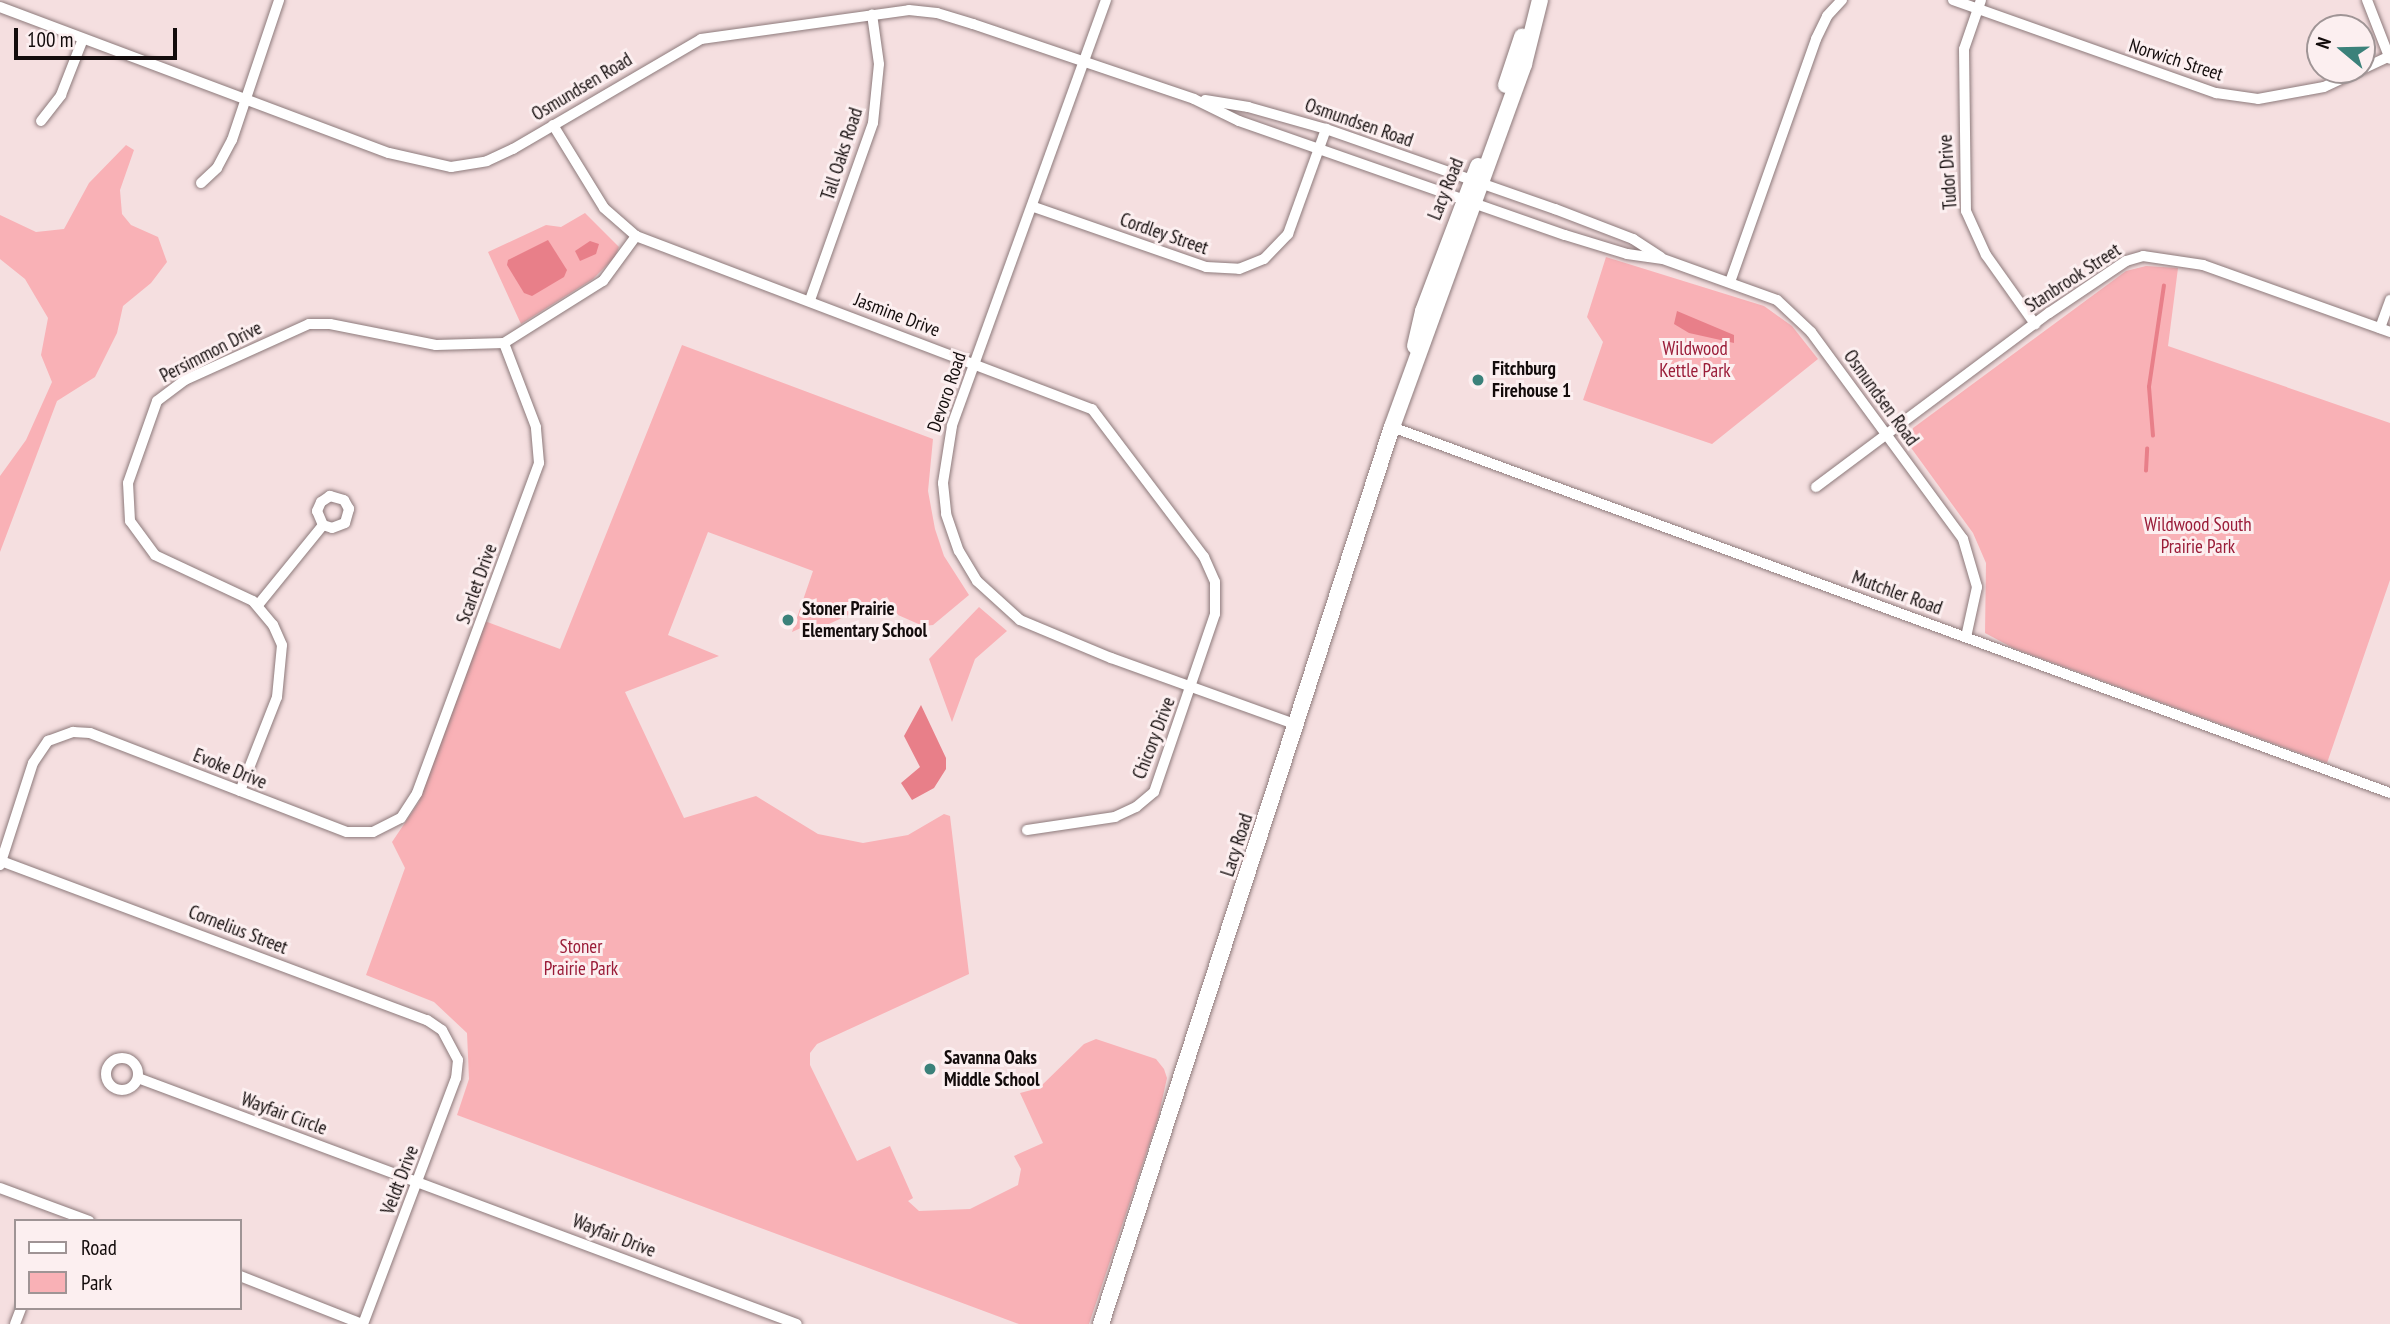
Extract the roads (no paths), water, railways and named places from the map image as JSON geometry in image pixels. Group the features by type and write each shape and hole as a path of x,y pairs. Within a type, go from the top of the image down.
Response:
{"street":[{"path":"201,183 217,168 246,98 279,0"},
{"name":"Devoro Road","path":"1106,0 1034,207 949,436 943,483 952,532 977,582 1008,611 1034,628 1297,725"},
{"name":"Lacy Road","path":"1101,1324 1392,427 1470,201 1524,64 1532,20 1539,0"},
{"path":"1730,282 1816,39 1827,16 1842,0"},
{"name":"Norwich Street","path":"1953,0 1979,5 2216,93 2258,99 2324,87 2390,57"},
{"path":"2367,0 2390,57"},
{"name":"Tudor Drive","path":"1979,5 1964,49 1966,211 1986,255 2035,324"},
{"name":"Osmundsen Road","path":"0,7 389,153 437,166 487,161 701,39 873,14 937,13 1194,99 1239,121 1565,236 1627,254 1663,258"},
{"name":"Tall Oaks Road","path":"810,300 873,123 879,64 873,14"},
{"path":"41,121 61,95 83,39"},
{"name":"Osmundsen Road","path":"1194,99 1248,107 1326,129 1633,239 1663,258 1777,300 1796,315 1885,433 1968,551 1977,587 1966,637"},
{"name":"Jasmine Drive","path":"553,125 604,208 636,236 1092,409 1204,557 1217,597 1191,687"},
{"name":"Cordley Street","path":"1034,207 1206,267 1239,269 1264,260 1288,234 1326,129"},
{"path":"1565,236 1572,216"},
{"path":"504,343 603,281 636,236"},
{"name":"Stanbrook Street","path":"1816,487 1885,433 2035,324 2126,261 2143,256 2203,265 2385,330"},
{"path":"2385,330 2390,300"},
{"name":"Persimmon Drive","path":"240,792 282,676 279,635 258,605 155,555 130,521 128,483 157,401 185,380 309,324 341,326 436,345 504,343"},
{"name":"Scarlet Drive","path":"388,826 401,818 417,793 539,463 536,427 504,343"},
{"name":"Mutchler Road","path":"1392,427 2390,793"},
{"path":"258,605 323,525"},
{"name":"Chicory Drive","path":"1027,830 1115,817 1146,800 1166,768 1191,687"},
{"name":"Evoke Drive","path":"1,863 33,763 41,749 59,735 90,733 347,832 373,832 388,826"},
{"name":"Cornelius Street","path":"1,863 427,1020 453,1045"},
{"name":"Veldt Drive","path":"362,1324 456,1078 453,1045"},
{"name":"Wayfair Circle","path":"138,1078 418,1182"},
{"name":"Wayfair Drive","path":"418,1182 797,1324"},
{"path":"0,1188 84,1219"},
{"path":"54,1219 58,1209"},
{"path":"242,1277 362,1324"}],"waterway":[{"path":"2153,436 2149,387 2164,286"},
{"path":"2146,471 2147,449"}],"place":[{"name":"Fitchburg Firehouse 1","path":"1478,380"},
{"name":"Stoner Prairie Elementary School","path":"788,620"},
{"name":"Savanna Oaks Middle School","path":"930,1069"}],"park label":[{"name":"Wildwood Kettle Park","path":"1695,360"},
{"name":"Wildwood South Prairie Park","path":"2198,536"},
{"name":"Stoner Prairie Park","path":"581,958"}]}
